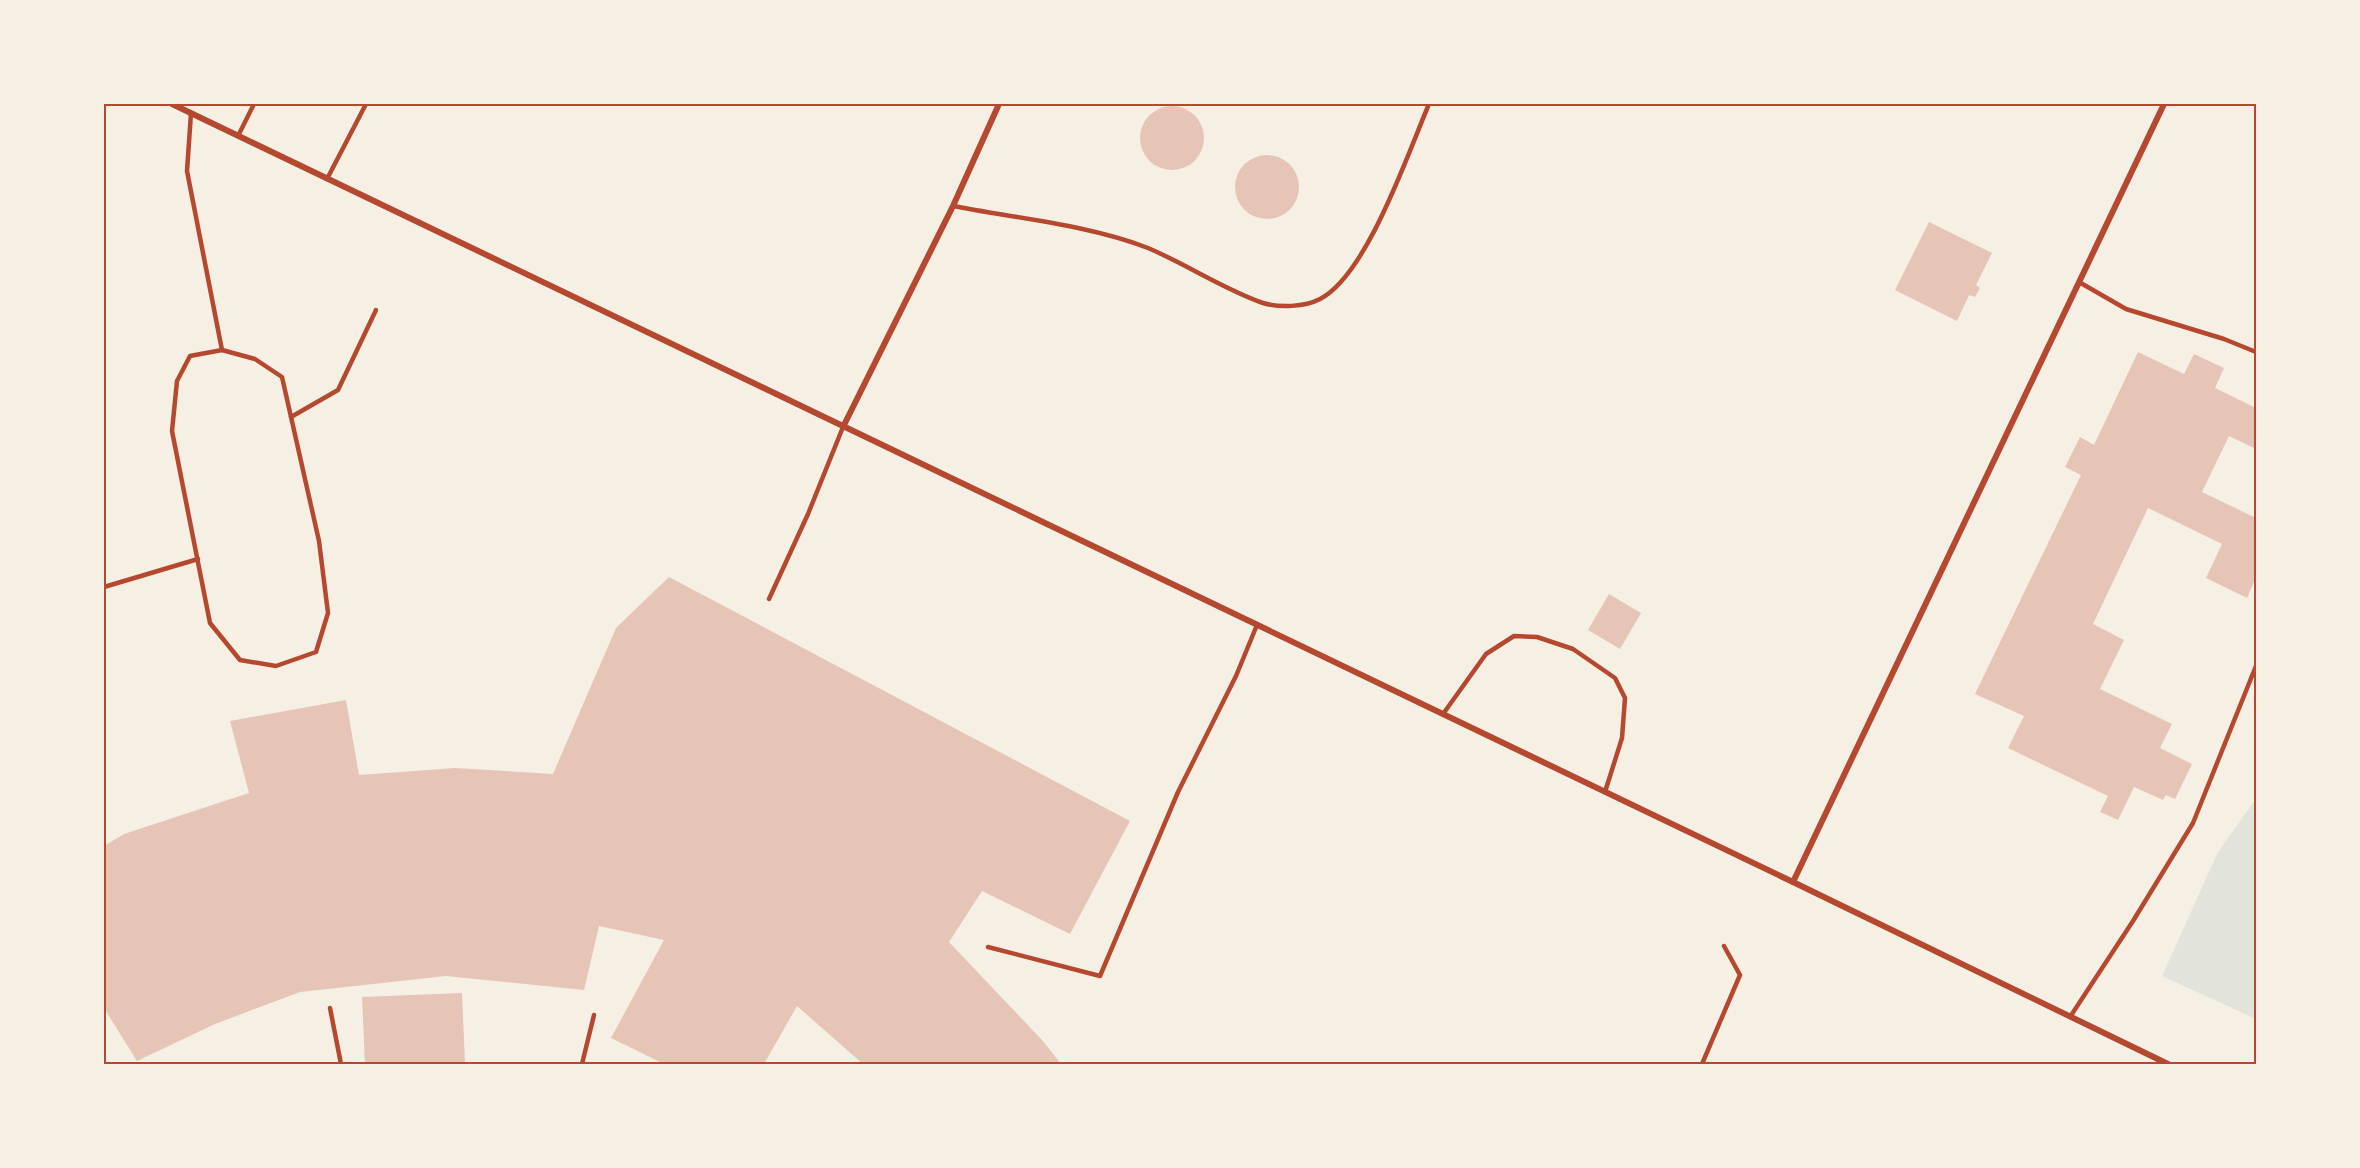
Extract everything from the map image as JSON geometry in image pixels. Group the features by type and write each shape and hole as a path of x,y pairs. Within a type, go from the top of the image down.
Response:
{"street":[{"path":"172,104 1793,882 2168,1065"},
{"path":"843,427 953,206 999,104"},
{"path":"1793,882 2164,104"}],"lane":[{"path":"238,136 254,104"},
{"path":"327,178 366,104"},
{"path":"953,206 1079,229 1146,248 1264,303 1289,306 1320,299 1344,280 1368,245 1429,104"},
{"path":"191,113 187,171 222,350"},
{"path":"2079,282 2126,309 2224,339 2256,352"},
{"path":"291,417 338,390 376,310"},
{"path":"222,350 255,359 282,377 291,417 319,541 328,613 316,652 276,666 240,660 210,623 172,431 177,381 190,356 222,350"},
{"path":"769,599 808,514 843,427"},
{"path":"104,587 198,559"},
{"path":"988,947 1100,976 1178,792 1236,676 1257,625"},
{"path":"1443,714 1486,654 1514,636 1537,637 1573,649 1615,678 1625,698 1622,738 1605,792"},
{"path":"2070,1017 2133,921 2193,823 2256,666"},
{"path":"1702,1065 1740,975 1724,946"},
{"path":"330,1008 341,1065"},
{"path":"582,1065 594,1015"}],"shaded area":[{"path":"2256,799 2256,1019 2162,976 2218,852"}],"building":[{"path":"1172,106 1190,112 1198,120 1204,138 1198,156 1190,164 1172,170 1154,164 1146,156 1140,138 1146,120 1154,112"},
{"path":"1267,155 1279,157 1290,164 1297,175 1299,187 1297,199 1290,210 1279,217 1267,219 1255,217 1244,210 1237,199 1235,187 1237,175 1244,164 1255,157"},
{"path":"1929,222 1992,253 1976,285 1980,288 1975,297 1969,295 1957,321 1895,290"},
{"path":"2138,352 2184,374 2194,354 2224,368 2215,388 2256,408 2256,449 2229,436 2202,492 2256,518 2256,577 2247,598 2206,578 2222,544 2148,508 2093,624 2124,640 2100,689 2172,724 2160,748 2192,764 2175,799 2166,795 2163,800 2134,787 2118,820 2100,812 2108,796 2008,748 2024,716 1975,694 2081,475 2065,467 2080,437 2094,445"},
{"path":"669,577 1130,821 1070,934 982,891 949,942 1042,1040 1061,1064 863,1064 797,1006 764,1064 664,1064 611,1038 664,940 599,926 584,990 446,976 300,992 215,1024 137,1061 104,1008 104,846 124,834 249,793 230,721 346,700 359,775 455,768 553,774 616,628"},
{"path":"1609,594 1641,613 1620,649 1588,630"},
{"path":"462,993 465,1064 365,1064 362,997"}]}
